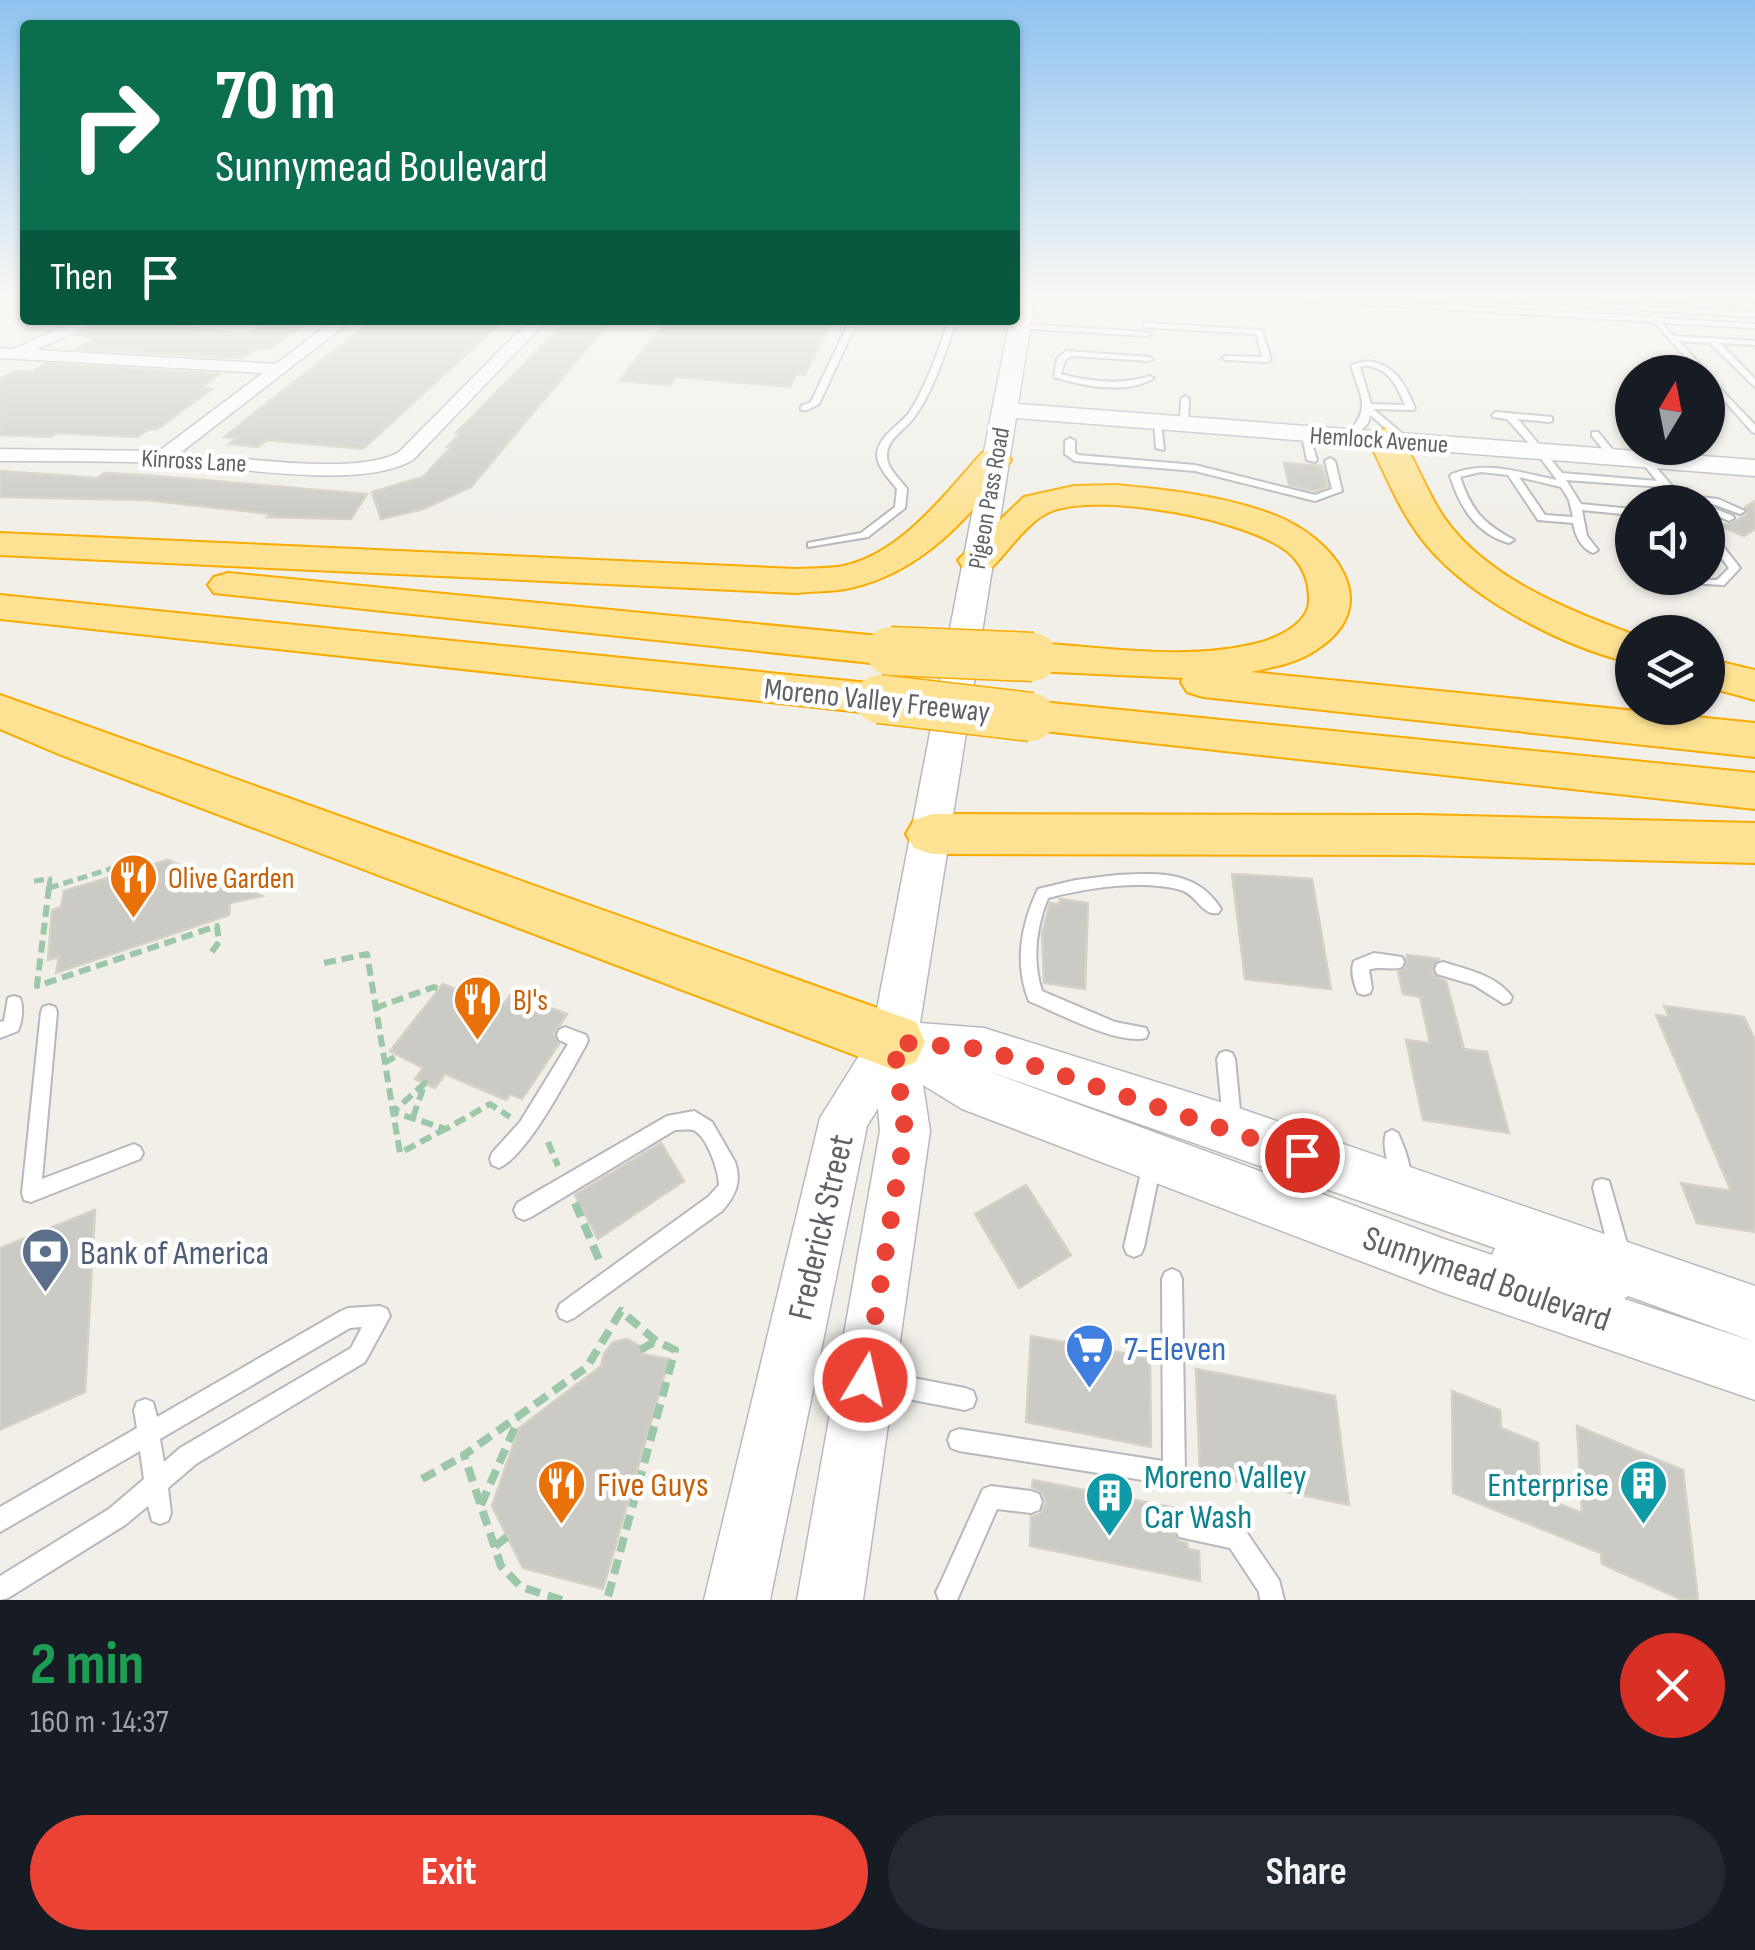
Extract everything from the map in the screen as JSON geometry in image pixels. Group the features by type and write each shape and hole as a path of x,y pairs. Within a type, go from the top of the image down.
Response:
{"highway":[{"path":"1376,426 1434,531 1460,557 1538,608 1615,642"},
{"path":"0,544 738,580 850,576 892,560 924,539 994,460"},
{"path":"977,560 1032,505 1079,496 1128,499 1226,510 1273,526 1309,550 1325,570 1330,586 1330,606 1321,622 1311,634 1276,652 1222,662 1033,661"},
{"name":"Moreno Valley Freeway","path":"0,563 890,651 1033,661 1755,740"},
{"name":"Moreno Valley Freeway","path":"0,607 1755,791"},
{"path":"1725,677 1755,685"},
{"path":"0,710 78,743 894,1042"},
{"path":"932,834 1419,835 1755,843"}],"main road":[{"name":"Pigeon Pass Road","path":"964,641 1011,371"},
{"name":"Hemlock Avenue","path":"1004,410 1157,422 1184,411 1304,433 1376,426 1544,452 1614,457"},
{"name":"Hemlock Avenue","path":"1714,465 1755,468"},
{"name":"Frederick Street","path":"830,1600 905,1131 894,1042 964,641"},
{"name":"Frederick Street","path":"736,1600 844,1118 894,1042"},
{"name":"Sunnymead Boulevard","path":"894,1042 984,1049 1233,1130 1755,1314"},
{"name":"Sunnymead Boulevard","path":"894,1042 979,1094 1446,1267 1755,1371"},
{"path":"1446,1267 1507,1266 1592,1286 1624,1270"},
{"path":"1666,1340 1666,1314 1724,1327 1755,1314"}],"street":[{"path":"163,457 275,371"},
{"name":"Kinross Lane","path":"0,455 163,457 347,470 386,466 406,456 489,371"}],"lane":[{"path":"804,408 815,404 830,371"},
{"path":"812,545 864,535 900,508 902,489 884,466 882,455 893,434 911,416 934,371"},
{"path":"1058,371 1057,375 1120,384 1144,383 1150,378"},
{"path":"1357,371 1376,426 1411,408 1398,378 1389,371"},
{"path":"1725,397 1755,430"},
{"path":"1496,415 1549,419"},
{"path":"1510,416 1544,452 1577,507 1575,520 1582,540 1593,550"},
{"path":"1157,422 1161,448"},
{"path":"1304,433 1312,460"},
{"path":"1595,434 1614,457"},
{"path":"1070,441 1070,454 1075,458 1195,468 1315,498 1338,491 1330,461"},
{"path":"1649,465 1665,484"},
{"path":"1509,540 1498,538 1481,526 1455,476 1466,470 1560,480 1665,484"},
{"path":"1511,472 1542,518 1575,520"},
{"path":"1577,507 1615,510"},
{"path":"1725,511 1734,514"},
{"path":"1725,555 1735,568 1725,577"},
{"path":"1140,1033 1114,1029 1035,996 1028,976 1032,914 1042,893 1078,882 1173,882 1195,888 1214,909"},
{"path":"1364,988 1360,966 1374,960 1396,962"},
{"path":"1443,969 1479,980 1504,998"},
{"path":"0,1030 12,1026 14,1003"},
{"path":"49,1012 31,1193 134,1153"},
{"path":"499,1160 526,1128 580,1040 565,1035"},
{"path":"1226,1059 1233,1130"},
{"path":"524,1210 673,1122 694,1120 706,1128 728,1169 728,1189 715,1204 568,1311"},
{"path":"1392,1139 1406,1192"},
{"path":"1134,1247 1154,1158"},
{"path":"1602,1188 1624,1270"},
{"path":"959,1440 1174,1474 1172,1279"},
{"path":"0,1520 146,1421 348,1318 380,1316 358,1354 188,1456 117,1517 0,1590"},
{"path":"865,1380 965,1399"},
{"path":"146,1421 160,1513"},
{"path":"948,1592 991,1497 1032,1502"},
{"path":"1187,1530 1237,1538 1271,1588 1272,1600"}],"path":[{"path":"48,888 135,862 135,870"},
{"path":"34,881 50,878 37,986 217,926 219,942 210,953"},
{"path":"324,964 367,954 400,1153 490,1104 512,1118"},
{"path":"376,1008 434,986 440,989"},
{"path":"384,1063 400,1054"},
{"path":"393,1112 425,1083 413,1117"},
{"path":"393,1112 446,1129"},
{"path":"548,1142 621,1311 656,1342 675,1350 616,1554 607,1600"},
{"path":"422,1479 544,1404 587,1368 621,1311"},
{"path":"640,1350 656,1342"},
{"path":"481,1505 503,1465 519,1417"},
{"path":"464,1455 501,1566 522,1587 562,1600"},
{"path":"495,1546 508,1537"}],"building":[{"path":"15,371 219,374 201,388 212,389 156,430 149,429 137,437 0,435 0,379"},
{"path":"308,371 449,371 363,449 267,440 258,447 229,444 237,438 224,437"},
{"path":"517,371 569,371 471,487 423,509 381,519 372,492 423,477 451,447 447,447 460,434 456,433"},
{"path":"627,371 807,371 805,375 797,374 790,387 676,377 670,385 619,381"},
{"path":"1284,463 1322,466 1328,487 1315,491 1289,485"},
{"path":"0,471 98,478 104,473 143,475 367,494 351,519 268,517 271,514 146,500 0,497"},
{"path":"1755,501 1755,529 1744,536 1725,524 1747,514 1745,507"},
{"name":"Olive Garden","path":"167,860 262,896 230,903 229,915 56,973 59,957 48,960 52,910 61,907 64,891"},
{"path":"1232,874 1312,879 1331,989 1245,979"},
{"path":"1060,899 1088,903 1085,989 1044,983 1042,933 1050,903 1060,904"},
{"path":"1407,955 1439,959 1432,968 1434,975 1446,981 1464,1049 1487,1052 1509,1133 1423,1120 1406,1040 1430,1043 1420,997 1403,994 1398,972 1405,968"},
{"name":"BJ's","path":"443,984 504,1004 512,993 567,1014 554,1034 559,1044 522,1099 510,1094 506,1100 445,1074 435,1088 415,1079 423,1068 390,1051"},
{"path":"1664,1006 1744,1017 1755,1040 1755,1232 1697,1223 1681,1183 1731,1191 1656,1015 1669,1017"},
{"path":"661,1143 684,1181 598,1239 575,1195"},
{"path":"1026,1185 1071,1255 1019,1288 975,1214"},
{"name":"Bank of America","path":"95,1210 85,1392 0,1430 0,1248"},
{"name":"7-Eleven","path":"1031,1336 1150,1358 1151,1447 1026,1422"},
{"path":"628,1339 639,1346 642,1354 669,1359 603,1589 523,1568 492,1506 519,1428 601,1366 613,1342"},
{"path":"1196,1369 1335,1396 1349,1505 1200,1474"},
{"path":"1452,1391 1500,1410 1501,1428 1538,1443 1541,1497 1582,1513 1577,1426 1683,1470 1698,1600 1682,1600 1602,1564 1601,1553 1453,1493"},
{"name":"Moreno Valley Car Wash","path":"1033,1480 1186,1510 1176,1519 1172,1531 1178,1541 1187,1543 1188,1549 1199,1551 1200,1581 1030,1546 1031,1517 1040,1514 1046,1503 1042,1493 1032,1487"}],"place":[{"name":"Olive Garden","path":"133,920"},
{"name":"BJ's","path":"478,1042"},
{"name":"Bank of America","path":"45,1294"},
{"name":"7-Eleven","path":"1089,1390"},
{"name":"Five Guys","path":"562,1526"},
{"name":"Enterprise","path":"1644,1526"},
{"name":"Moreno Valley Car Wash","path":"1109,1538"}],"route":[{"path":"865,1380 905,1131 894,1042 984,1049 1302,1155"}]}
